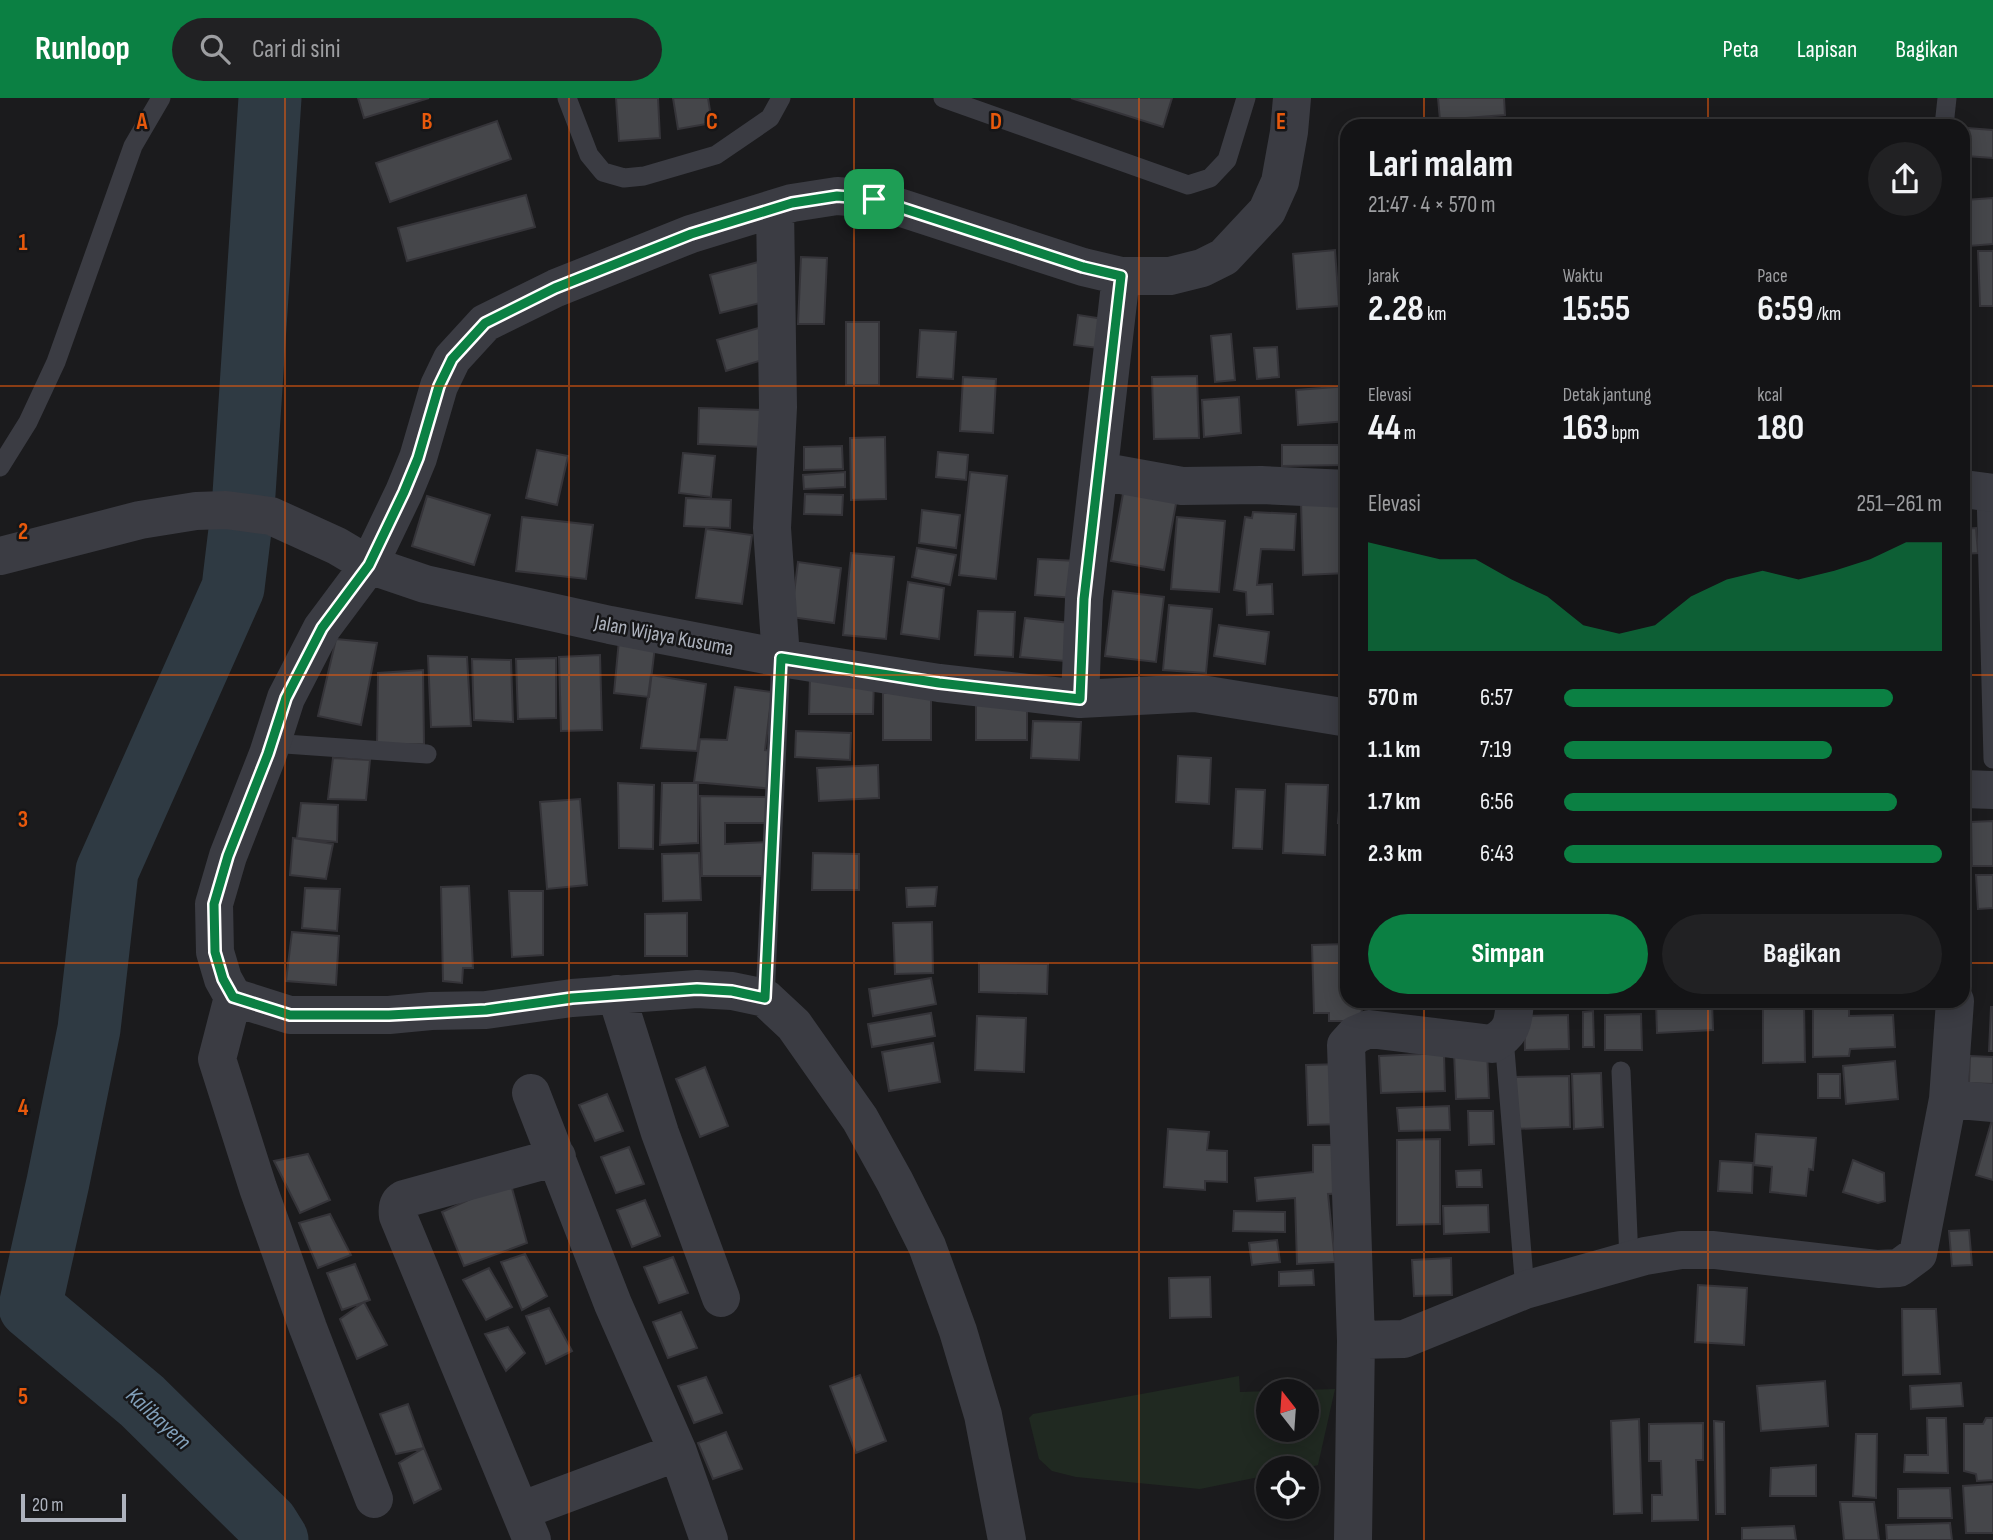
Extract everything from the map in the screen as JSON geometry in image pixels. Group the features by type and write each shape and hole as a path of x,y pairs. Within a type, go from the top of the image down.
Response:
{"street":[{"path":"1007,1540 983,1415 958,1331 926,1246 860,1119 794,1024 765,998 732,991 697,989 616,994 486,1010 389,1015 290,1015 233,997 223,979 215,952 214,904 228,856 286,698 322,628 369,565 418,458 439,386 452,359 485,323 555,288 691,234 775,208 837,196 874,199 1083,267 1121,276 1170,276 1202,268 1224,257 1267,211 1280,182 1292,98"},
{"path":"775,208 778,383 772,528 781,658"},
{"path":"1080,699 1084,599 1121,276"},
{"path":"1099,471 1182,486 1261,485 1340,489"},
{"name":"Jalan Wijaya Kusuma","path":"0,556 140,520 211,510 271,516 337,546 369,565 438,587 610,625 781,658 939,683 1080,699 1195,693 1340,717"},
{"path":"1970,789 1993,790"},
{"path":"616,994 660,1133 721,1298"},
{"path":"233,997 217,1059 236,1123 290,1277 374,1499"},
{"path":"1353,1540 1356,1340 1346,1045 1355,1035 1369,1029 1492,1044 1504,1038 1513,1024 1515,1008"},
{"path":"1356,1340 1404,1339 1525,1290 1629,1260 1681,1250 1714,1250 1878,1269 1899,1268 1918,1254 1948,1099 1954,1008"},
{"path":"531,1093 613,1304 678,1452 709,1540"},
{"path":"1948,1099 1993,1104"},
{"path":"557,1157 404,1199 397,1209 398,1216 526,1526 678,1452"}],"lane":[{"path":"0,467 28,422 56,362 133,146 161,98"},
{"path":"566,98 589,155 603,172 624,178 644,176 716,155 770,118 781,98"},
{"path":"943,98 1188,185 1210,178 1227,160 1246,98"},
{"path":"1945,119 1947,98"},
{"path":"1981,491 1993,759"},
{"path":"765,998 781,658"},
{"path":"271,743 427,754"},
{"path":"1504,1038 1525,1290"},
{"path":"1621,1071 1629,1260"}],"shaded area":[{"path":"1239,1376 1240,1392 1256,1391 1256,1442 1320,1442 1320,1389 1335,1389 1319,1461 1319,1456 1256,1456 1256,1478 1200,1489 1076,1477 1052,1471 1039,1459 1029,1418 1033,1414"}],"building":[{"path":"358,98 429,98 364,118"},
{"path":"616,98 658,98 660,138 619,141"},
{"path":"673,98 708,98 712,123 678,129"},
{"path":"1071,98 1172,98 1163,127"},
{"path":"1438,98 1504,98 1505,115 1440,119"},
{"path":"497,121 511,159 390,202 376,163"},
{"path":"1970,128 1993,130 1993,158 1970,156"},
{"path":"526,195 535,227 407,261 398,228"},
{"path":"1993,198 1993,244 1970,246 1970,200"},
{"path":"1335,250 1339,306 1297,309 1293,254"},
{"path":"1978,251 1993,251 1993,306 1980,306"},
{"path":"801,257 827,258 824,324 798,324"},
{"path":"762,261 772,300 720,313 710,275"},
{"path":"1078,315 1104,319 1098,348 1074,345"},
{"path":"846,322 879,322 879,385 846,385"},
{"path":"762,327 772,357 726,371 717,340"},
{"path":"920,330 956,332 953,379 917,377"},
{"path":"1231,334 1235,380 1215,382 1211,336"},
{"path":"1277,347 1279,377 1257,379 1254,348"},
{"path":"1197,376 1199,438 1154,439 1152,377"},
{"path":"963,377 996,379 993,433 960,431"},
{"path":"1340,387 1340,422 1298,425 1296,390"},
{"path":"1239,397 1241,433 1204,437 1202,400"},
{"path":"699,408 765,410 763,447 698,444"},
{"path":"885,437 886,499 851,500 850,438"},
{"path":"1282,445 1340,445 1340,465 1282,466"},
{"path":"842,446 843,469 804,470 804,447"},
{"path":"537,450 568,456 557,505 526,498"},
{"path":"938,452 968,455 966,480 936,477"},
{"path":"683,453 715,456 711,497 679,493"},
{"path":"845,472 845,487 804,489 803,475"},
{"path":"970,472 1007,476 996,579 959,575"},
{"path":"1124,488 1177,498 1164,570 1111,561"},
{"path":"805,494 843,495 842,515 804,514"},
{"path":"427,496 490,515 474,565 412,546"},
{"path":"686,498 731,500 730,528 684,526"},
{"path":"1301,502 1340,503 1340,573 1303,575"},
{"path":"922,510 960,515 956,548 919,543"},
{"path":"1253,512 1296,514 1294,550 1261,549 1257,585 1272,584 1273,614 1247,615 1246,592 1234,590 1245,517 1252,518"},
{"path":"522,517 593,525 586,579 516,571"},
{"path":"1177,517 1225,521 1219,592 1171,589"},
{"path":"1970,528 1976,528 1978,553 1970,554"},
{"path":"706,529 752,535 742,604 696,598"},
{"path":"917,548 956,555 950,585 912,577"},
{"path":"851,553 894,557 886,639 843,635"},
{"path":"1038,559 1078,561 1075,598 1035,595"},
{"path":"798,562 841,568 834,623 791,617"},
{"path":"908,582 944,588 939,639 901,634"},
{"path":"1113,591 1164,597 1156,662 1105,656"},
{"path":"1169,605 1212,609 1206,673 1163,670"},
{"path":"978,611 1015,612 1013,657 975,655"},
{"path":"1025,618 1070,623 1065,661 1020,657"},
{"path":"1219,625 1269,632 1265,664 1214,656"},
{"path":"336,639 377,643 361,725 318,716"},
{"path":"619,640 655,646 649,697 614,693"},
{"path":"600,655 602,730 561,731 559,657"},
{"path":"428,656 467,657 471,726 431,727"},
{"path":"556,658 556,718 518,719 516,659"},
{"path":"472,659 511,660 513,722 474,720"},
{"path":"423,670 424,744 377,745 378,673"},
{"path":"651,675 706,684 697,751 641,748"},
{"path":"810,677 874,678 873,714 809,714"},
{"path":"735,687 772,692 765,750 775,751 774,789 694,782 700,739 727,740"},
{"path":"883,693 931,693 931,740 883,740"},
{"path":"976,704 1027,705 1027,740 976,740"},
{"path":"1033,721 1081,722 1079,760 1031,758"},
{"path":"796,731 851,733 850,760 795,757"},
{"path":"1178,756 1211,758 1209,804 1176,802"},
{"path":"333,758 370,760 366,800 328,799"},
{"path":"878,765 879,798 819,801 817,768"},
{"path":"618,783 654,785 653,849 619,848"},
{"path":"662,783 698,783 698,843 660,845"},
{"path":"1286,784 1328,785 1325,855 1283,853"},
{"path":"1236,789 1265,790 1262,849 1233,848"},
{"path":"700,796 766,797 767,823 725,823 725,844 768,842 767,876 702,876"},
{"path":"580,799 587,885 547,889 540,802"},
{"path":"301,803 338,805 337,842 297,838"},
{"path":"1993,821 1993,866 1972,866 1971,822"},
{"path":"293,838 333,844 326,879 290,875"},
{"path":"699,853 701,900 663,901 662,854"},
{"path":"813,853 859,854 859,890 812,890"},
{"path":"1976,875 1993,875 1993,908 1978,909"},
{"path":"469,886 473,968 463,968 462,983 443,981 441,887"},
{"path":"937,887 935,906 907,907 906,888"},
{"path":"305,888 340,889 337,931 302,928"},
{"path":"509,891 543,891 543,955 512,957"},
{"path":"687,913 687,956 645,956 645,914"},
{"path":"932,922 933,973 895,974 893,923"},
{"path":"292,932 339,936 336,985 286,981"},
{"path":"1340,944 1340,1008 1362,1008 1361,1021 1329,1021 1329,1013 1314,1013 1312,945"},
{"path":"979,963 1048,964 1047,994 979,992"},
{"path":"931,978 936,1004 873,1016 869,989"},
{"path":"1991,1007 1993,1051 1989,1051"},
{"path":"1656,1008 1712,1008 1713,1030 1657,1033"},
{"path":"1763,1008 1804,1008 1805,1062 1763,1063"},
{"path":"1813,1008 1849,1008 1849,1016 1893,1015 1895,1047 1850,1049 1849,1056 1813,1057"},
{"path":"1593,1011 1594,1047 1583,1047 1583,1012"},
{"path":"931,1013 935,1036 872,1047 868,1024"},
{"path":"1641,1014 1642,1050 1605,1050 1605,1015"},
{"path":"1568,1015 1569,1049 1525,1050 1524,1016"},
{"path":"977,1016 1026,1018 1024,1072 975,1070"},
{"path":"933,1043 940,1082 889,1091 882,1052"},
{"path":"1487,1051 1489,1098 1456,1099 1454,1052"},
{"path":"1444,1053 1445,1091 1381,1093 1379,1056"},
{"path":"1970,1056 1993,1057 1993,1084 1969,1083"},
{"path":"1895,1061 1898,1099 1846,1104 1843,1066"},
{"path":"1343,1064 1344,1124 1308,1125 1306,1065"},
{"path":"705,1067 728,1126 700,1137 676,1079"},
{"path":"1601,1073 1603,1127 1574,1129 1572,1074"},
{"path":"1818,1074 1840,1074 1840,1098 1818,1098"},
{"path":"1569,1076 1570,1127 1515,1129 1513,1077"},
{"path":"607,1094 623,1131 595,1141 579,1105"},
{"path":"1449,1106 1450,1130 1399,1131 1397,1108"},
{"path":"1468,1111 1493,1111 1494,1144 1469,1145"},
{"path":"1993,1120 1993,1180 1976,1175"},
{"path":"1168,1129 1209,1132 1207,1150 1227,1151 1227,1182 1205,1181 1205,1190 1164,1187"},
{"path":"1756,1134 1816,1138 1813,1170 1809,1169 1806,1196 1770,1192 1772,1167 1754,1165"},
{"path":"1440,1139 1440,1224 1397,1225 1397,1140"},
{"path":"1313,1145 1347,1145 1348,1193 1328,1194 1335,1262 1297,1264 1295,1198 1257,1201 1255,1178 1313,1172"},
{"path":"629,1147 644,1184 616,1193 601,1157"},
{"path":"308,1154 330,1200 300,1213 274,1161"},
{"path":"1853,1160 1884,1173 1885,1201 1878,1203 1843,1192"},
{"path":"1720,1161 1753,1163 1752,1193 1718,1191"},
{"path":"1481,1170 1482,1187 1457,1187 1456,1171"},
{"path":"510,1181 527,1243 464,1266 442,1212"},
{"path":"645,1200 660,1236 632,1247 617,1210"},
{"path":"1488,1205 1489,1232 1444,1234 1443,1206"},
{"path":"1234,1211 1285,1212 1285,1232 1233,1231"},
{"path":"330,1214 351,1255 318,1268 299,1223"},
{"path":"1969,1230 1972,1265 1952,1266 1949,1231"},
{"path":"1277,1240 1280,1262 1252,1265 1249,1243"},
{"path":"525,1254 547,1296 522,1310 501,1262"},
{"path":"673,1257 688,1293 659,1303 644,1267"},
{"path":"1451,1258 1452,1295 1414,1296 1412,1260"},
{"path":"355,1264 370,1300 342,1310 327,1273"},
{"path":"489,1268 512,1307 486,1320 463,1280"},
{"path":"1313,1270 1314,1285 1279,1286 1279,1272"},
{"path":"1210,1277 1211,1317 1170,1318 1169,1278"},
{"path":"1698,1285 1747,1288 1744,1345 1695,1342"},
{"path":"364,1302 387,1345 357,1359 340,1319"},
{"path":"549,1308 572,1351 546,1364 526,1316"},
{"path":"1902,1309 1936,1309 1940,1374 1903,1375"},
{"path":"681,1312 697,1348 668,1358 653,1322"},
{"path":"508,1327 525,1353 506,1371 485,1334"},
{"path":"860,1375 886,1441 856,1453 830,1386"},
{"path":"706,1377 722,1413 694,1423 678,1386"},
{"path":"1825,1381 1828,1426 1761,1431 1757,1386"},
{"path":"1961,1383 1963,1406 1911,1409 1910,1386"},
{"path":"408,1404 424,1448 396,1454 380,1414"},
{"path":"1927,1418 1946,1418 1948,1473 1904,1472 1905,1455 1928,1455"},
{"path":"1986,1418 1993,1418 1993,1480 1977,1481 1976,1474 1964,1471 1964,1424 1983,1424"},
{"path":"1639,1419 1642,1513 1614,1514 1611,1421"},
{"path":"1714,1421 1724,1422 1725,1514 1716,1514"},
{"path":"1703,1423 1703,1460 1696,1460 1698,1520 1652,1521 1652,1495 1662,1495 1661,1461 1649,1461 1649,1424"},
{"path":"726,1432 742,1469 713,1479 698,1443"},
{"path":"1856,1434 1877,1434 1876,1498 1853,1496"},
{"path":"424,1448 441,1489 414,1503 399,1463"},
{"path":"1816,1465 1816,1496 1770,1496 1771,1468"},
{"path":"1993,1484 1993,1533 1966,1533 1963,1486"},
{"path":"1950,1488 1952,1518 1898,1518 1898,1489"},
{"path":"1840,1502 1874,1502 1879,1540 1844,1540"},
{"path":"1950,1523 1952,1540 1887,1540 1886,1525"},
{"path":"1794,1526 1796,1540 1742,1540 1742,1528"}],"waterway":[{"path":"244,494 270,98"},
{"name":"Kalibayem","path":"240,530 233,588 107,871 89,1029 30,1307 142,1401 267,1524 277,1540"}],"route":[{"path":"837,196 874,199 1083,267 1121,276 1084,599 1080,699 939,683 781,658 765,998 732,991 697,989 572,998 486,1010 389,1015 290,1015 233,997 223,979 215,952 214,904 228,856 268,754 286,698 322,628 369,565 418,458 439,386 452,359 485,323 502,313 555,288 691,234 792,203 837,196"}]}
